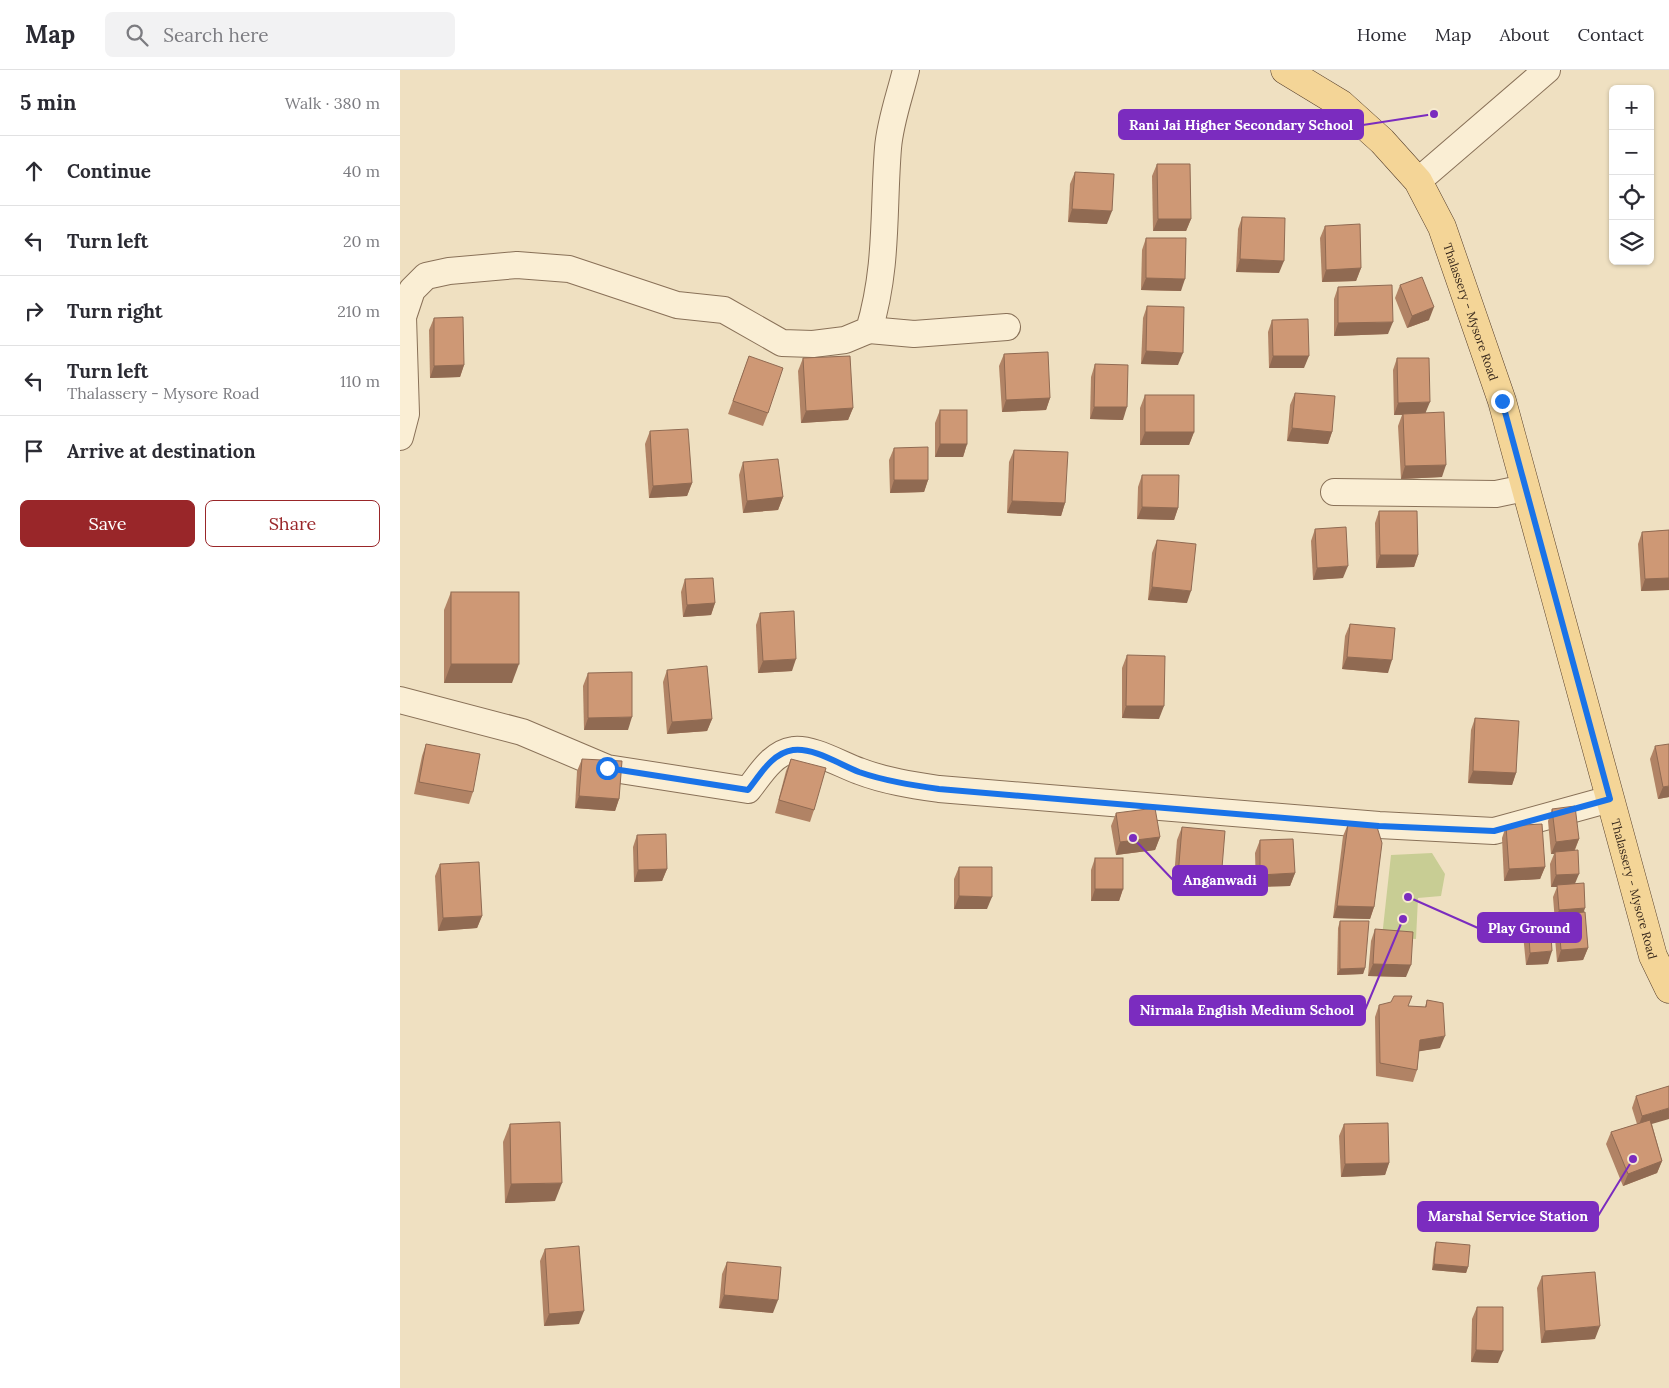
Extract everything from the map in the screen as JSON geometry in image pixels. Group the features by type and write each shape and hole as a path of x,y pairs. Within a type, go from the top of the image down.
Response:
{"main road":[{"name":"Thalassery - Mysore Road","path":"1285,70 1341,104 1382,141 1418,181 1442,227 1502,401 1653,956 1669,989"}],"street":[{"path":"869,330 879,298 885,232 888,146 906,70"},
{"path":"1418,181 1547,70"},
{"path":"400,437 406,414 403,317 412,290 426,276 450,271 517,266 570,269 677,305 724,310 782,342 813,344 845,340 869,330 914,334 1007,327"},
{"path":"1334,492 1496,494 1525,488"},
{"path":"400,700 522,732 607,768 748,790 773,759 794,750 821,755 860,772 900,784 939,789 1379,826 1494,831 1610,799"}],"green space":[{"path":"1432,853 1445,874 1441,896 1418,898 1416,939 1382,937 1391,855"}],"building":[{"path":"1157,164 1190,164 1191,219 1158,219"},
{"path":"1075,172 1114,174 1112,211 1072,209"},
{"path":"1242,217 1285,218 1284,261 1240,259"},
{"path":"1360,224 1361,268 1326,270 1325,226"},
{"path":"1146,238 1186,238 1185,279 1146,278"},
{"path":"1422,277 1434,307 1412,316 1400,285"},
{"path":"1392,285 1393,322 1338,323 1338,287"},
{"path":"1147,306 1184,307 1183,353 1146,351"},
{"path":"463,317 464,365 434,366 434,318"},
{"path":"1308,319 1309,356 1273,356 1272,320"},
{"path":"1048,352 1050,398 1006,400 1004,354"},
{"path":"749,356 783,368 768,413 733,401"},
{"path":"850,356 853,408 806,411 803,358"},
{"path":"1397,358 1429,358 1430,402 1398,403"},
{"path":"1095,364 1128,365 1127,407 1094,407"},
{"path":"1295,393 1335,396 1332,432 1292,428"},
{"path":"1145,395 1194,395 1194,432 1145,432"},
{"path":"940,410 967,410 967,444 940,444"},
{"path":"1444,412 1446,465 1405,466 1403,414"},
{"path":"688,429 692,483 653,486 650,431"},
{"path":"928,447 928,480 894,480 894,448"},
{"path":"1014,450 1068,452 1065,503 1012,501"},
{"path":"778,459 783,497 747,501 743,462"},
{"path":"1142,475 1179,475 1178,508 1142,507"},
{"path":"1379,511 1417,511 1418,555 1380,555"},
{"path":"1346,527 1348,566 1317,568 1315,529"},
{"path":"1669,530 1669,578 1645,579 1642,532"},
{"path":"1157,540 1196,544 1191,591 1152,587"},
{"path":"713,578 715,603 687,605 685,579"},
{"path":"451,592 519,592 519,664 451,664"},
{"path":"794,611 796,659 763,661 760,613"},
{"path":"1350,624 1395,628 1392,660 1347,657"},
{"path":"1127,655 1165,656 1164,706 1126,706"},
{"path":"707,666 712,719 672,722 667,670"},
{"path":"632,672 632,717 588,718 588,673"},
{"path":"1475,718 1519,721 1516,773 1473,771"},
{"path":"426,744 480,754 473,792 419,782"},
{"path":"1669,744 1669,786 1663,787 1655,746"},
{"path":"582,759 622,761 619,799 579,796"},
{"path":"791,759 826,768 814,810 779,800"},
{"path":"1575,806 1579,839 1556,842 1552,809"},
{"path":"1155,808 1160,837 1120,842 1116,813"},
{"path":"1348,824 1377,827 1382,843 1374,907 1337,906"},
{"path":"1542,824 1545,867 1509,869 1506,826"},
{"path":"1182,827 1225,831 1221,880 1178,876"},
{"path":"666,834 667,869 638,870 637,835"},
{"path":"1293,839 1295,873 1260,875 1260,840"},
{"path":"1578,850 1579,874 1556,875 1555,852"},
{"path":"1095,858 1123,858 1123,889 1095,889"},
{"path":"479,862 482,916 443,918 440,864"},
{"path":"959,867 992,867 992,897 959,896"},
{"path":"1584,883 1585,908 1559,910 1557,885"},
{"path":"1585,912 1588,948 1561,950 1558,914"},
{"path":"1550,920 1552,951 1530,953 1528,921"},
{"path":"1340,921 1369,921 1365,968 1340,969"},
{"path":"1375,929 1413,932 1411,965 1373,964"},
{"path":"1394,996 1412,996 1408,1006 1426,1007 1427,1000 1443,1003 1445,1036 1420,1040 1417,1070 1380,1063 1379,1005 1391,1002"},
{"path":"1669,1086 1669,1108 1642,1116 1636,1096"},
{"path":"1650,1120 1662,1161 1628,1174 1611,1132"},
{"path":"560,1122 562,1183 511,1184 510,1124"},
{"path":"1388,1123 1389,1163 1345,1164 1344,1124"},
{"path":"1436,1242 1470,1245 1468,1267 1434,1264"},
{"path":"579,1246 584,1311 549,1314 545,1249"},
{"path":"727,1262 781,1267 778,1300 724,1295"},
{"path":"1595,1272 1600,1326 1545,1331 1542,1276"},
{"path":"1477,1307 1503,1307 1503,1351 1476,1350"}],"place":[{"name":"Rani Jai Higher Secondary School","path":"1434,114"},
{"name":"Anganwadi","path":"1133,838"},
{"name":"Play Ground","path":"1408,897"},
{"name":"Nirmala English Medium School","path":"1403,919"},
{"name":"Marshal Service Station","path":"1633,1159"}],"route":[{"path":"607,768 748,790 773,759 794,750 821,755 860,772 900,784 939,789 1379,826 1494,831 1610,799 1502,401"}]}
